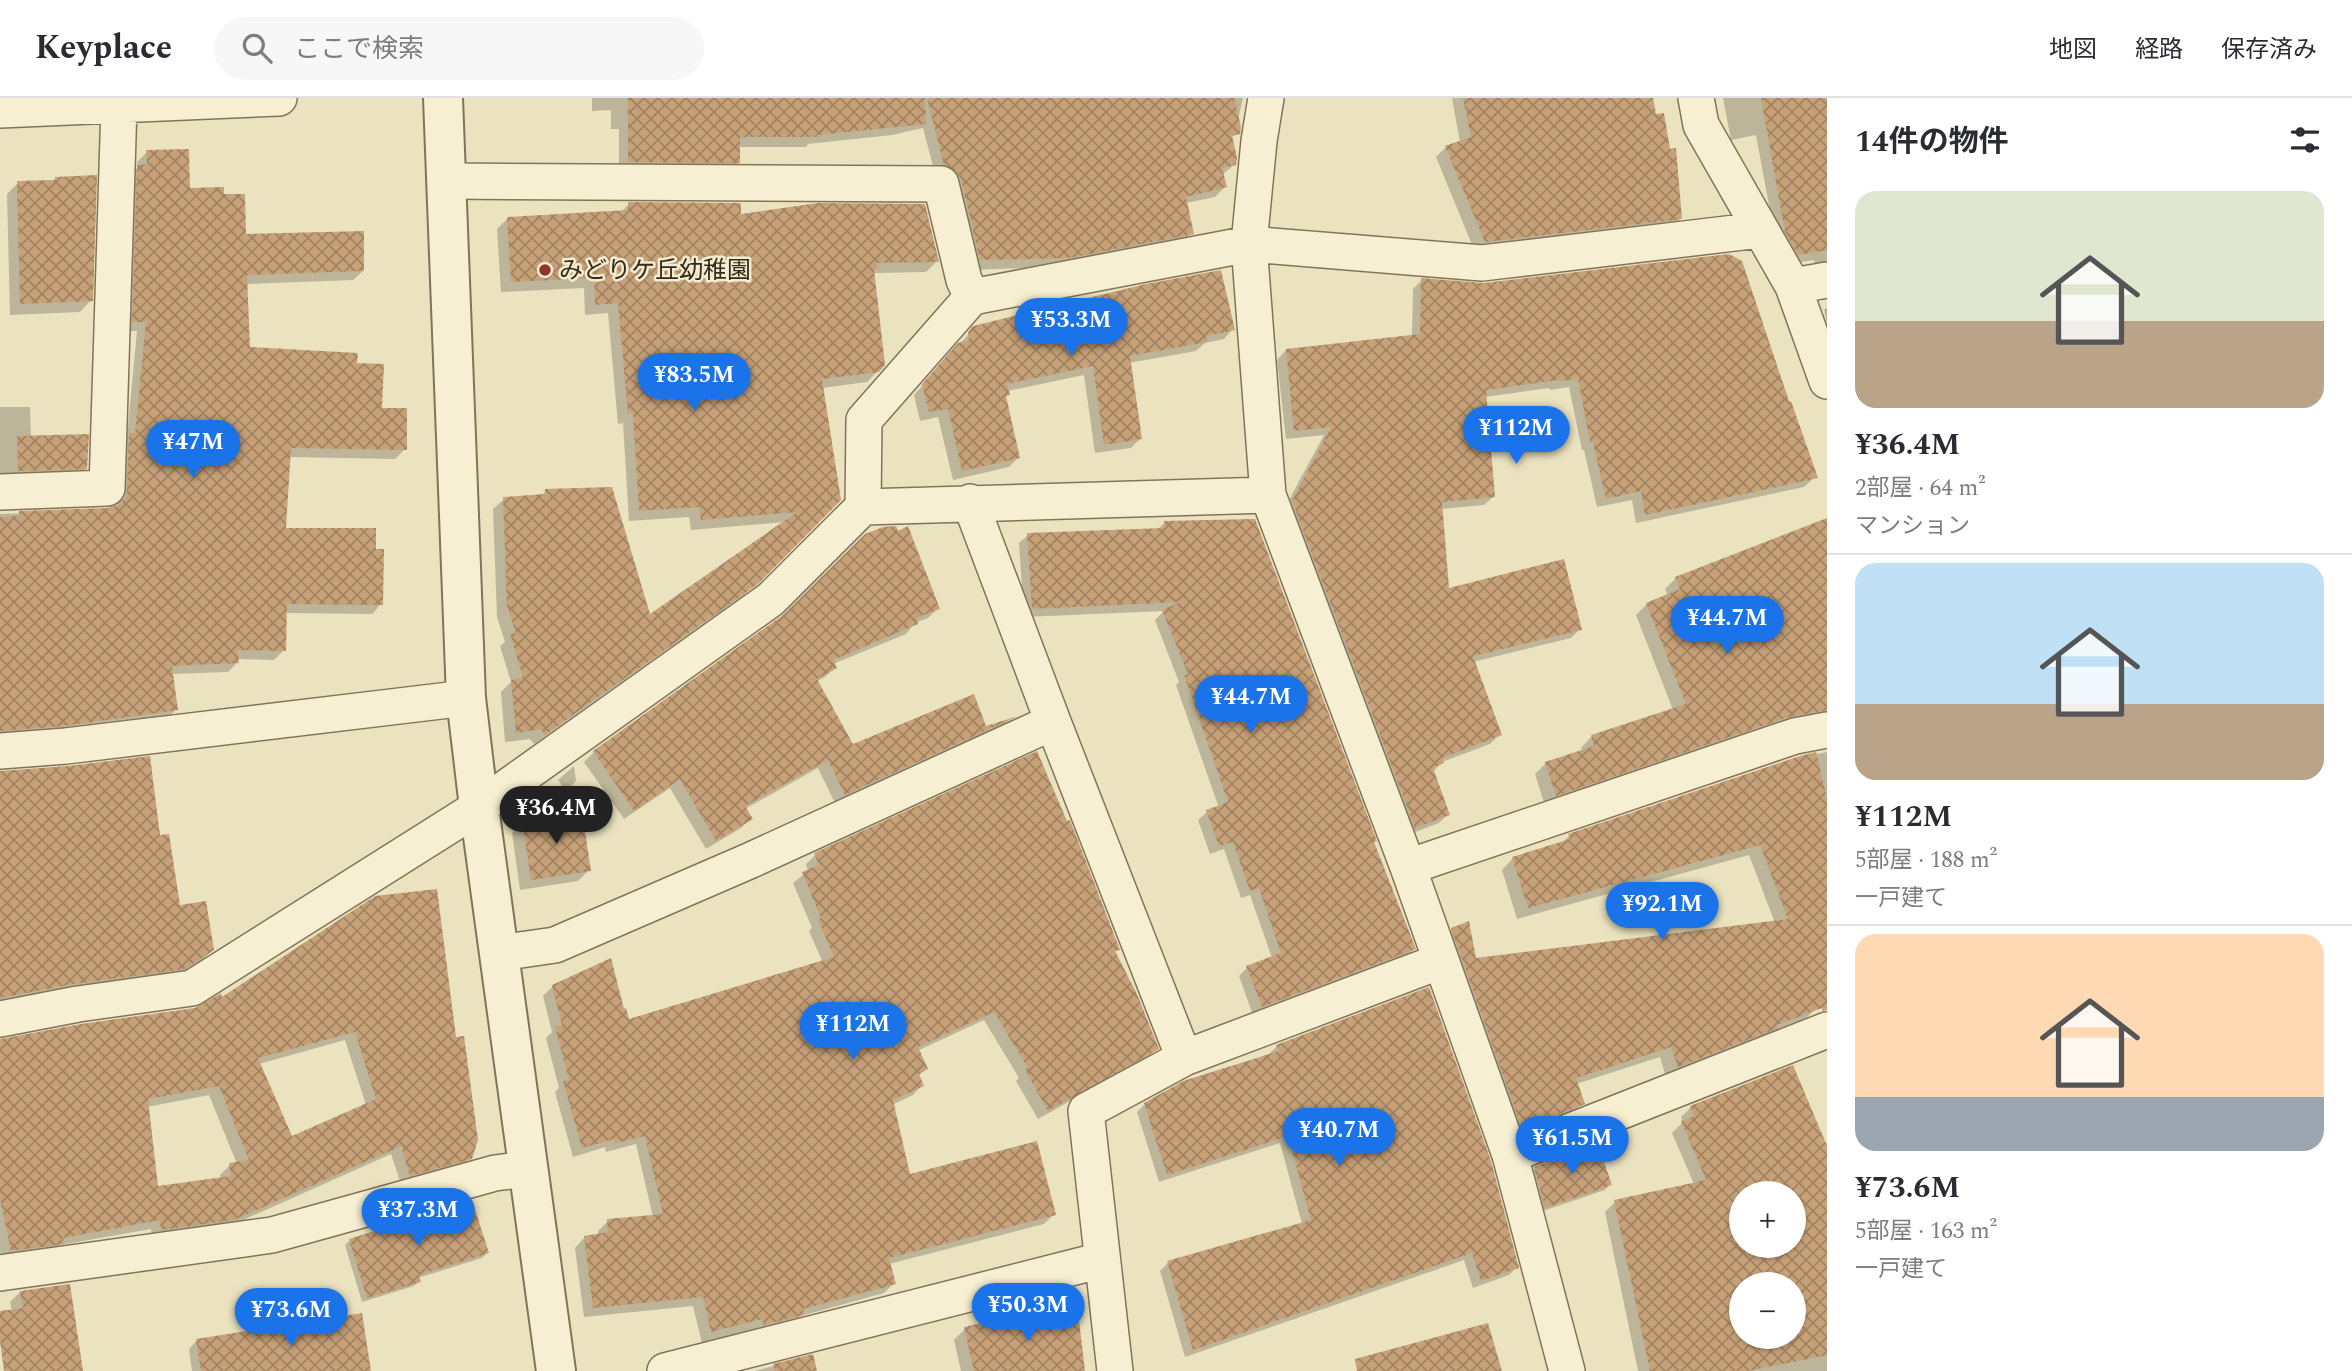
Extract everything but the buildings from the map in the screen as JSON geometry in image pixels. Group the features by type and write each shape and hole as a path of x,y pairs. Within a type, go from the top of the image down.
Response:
{"street":[{"path":"0,110 279,98"},
{"path":"443,98 466,698 556,1371"},
{"path":"1266,98 1249,244 1268,495 1408,867 1510,1155 1567,1371"},
{"path":"1696,98 1701,125 1793,286 1827,381"},
{"path":"0,492 107,488 119,105"},
{"path":"446,181 942,184 964,279 972,297"},
{"path":"863,507 864,420 972,297 1249,244 1482,263 1760,230"},
{"path":"1793,286 1827,280"},
{"path":"0,1019 78,1004 192,988 479,807 771,599 863,507 1268,495"},
{"path":"970,502 1184,1058"},
{"path":"0,751 66,746 466,698"},
{"path":"499,953 555,944 749,861 1053,722"},
{"path":"1408,867 1795,736 1827,730"},
{"path":"1115,1371 1086,1111 1184,1058 1441,961"},
{"path":"1510,1155 1827,1030"},
{"path":"0,1273 272,1235 495,1172 527,1169"},
{"path":"665,1371 1102,1260"}],"place":[{"name":"みどりケ丘幼稚園","path":"545,270"}]}
